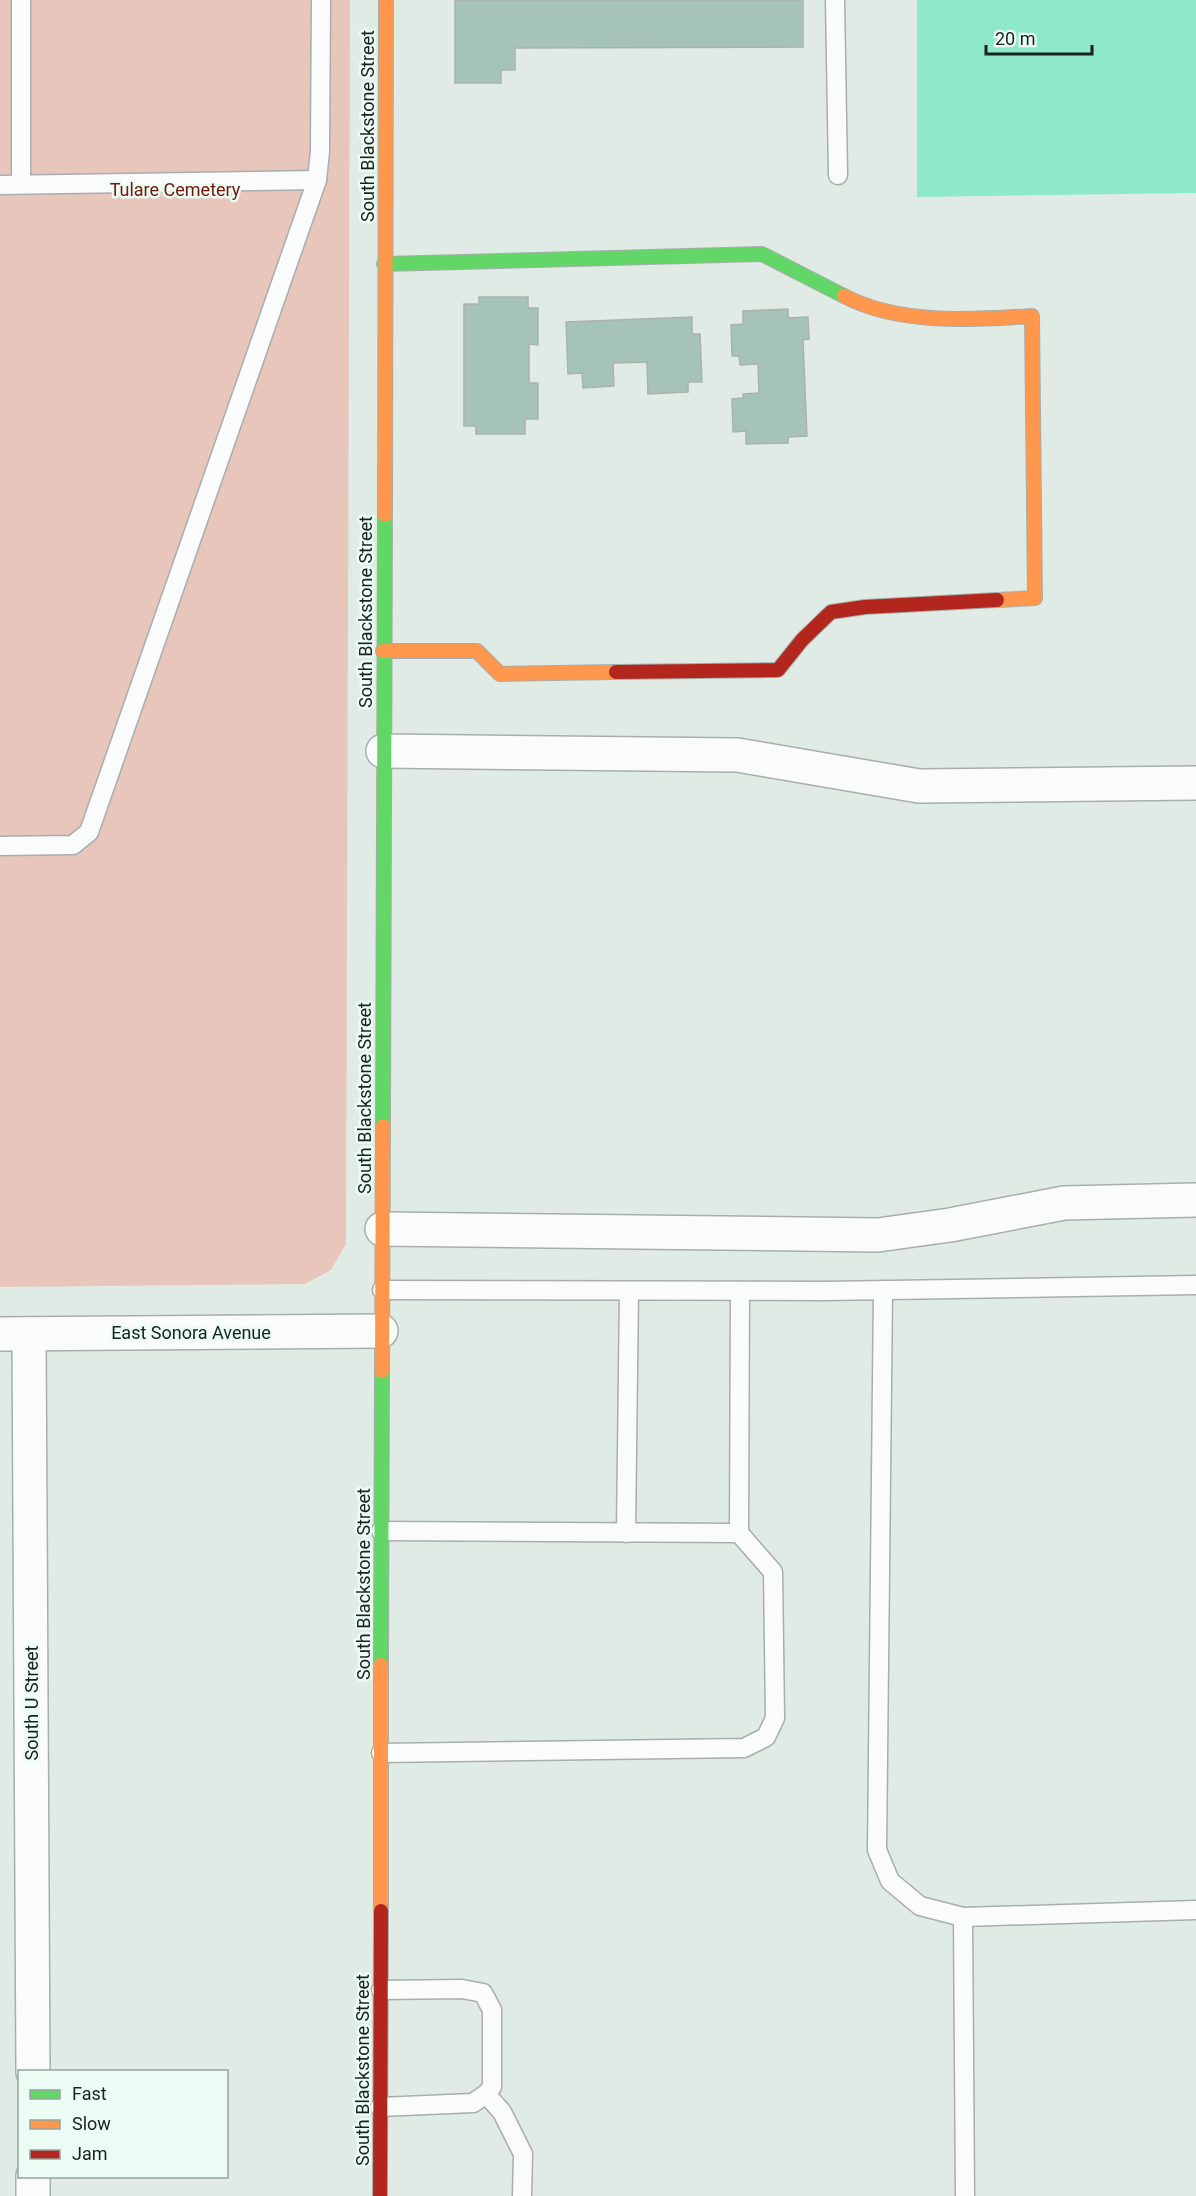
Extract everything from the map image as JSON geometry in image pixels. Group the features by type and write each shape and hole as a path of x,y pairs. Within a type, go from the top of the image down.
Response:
{"main road":[{"name":"South Blackstone Street","path":"380,2196 386,0"},
{"path":"383,651 477,651 500,674 778,670 802,640 831,612 865,607 1035,598 1032,316 986,319 908,316 863,306 762,254 384,264"}],"street":[{"path":"383,751 736,755 919,786 1196,783"},
{"path":"382,1229 878,1235 950,1225 1064,1203 1196,1200"},
{"name":"East Sonora Avenue","path":"14,1334 381,1331"},
{"name":"South U Street","path":"14,1334 33,2070"},
{"path":"33,2178 33,2196"}],"lane":[{"path":"21,0 21,184"},
{"path":"0,846 73,845 89,832 317,180 320,152 321,0"},
{"path":"835,0 838,175"},
{"path":"0,185 317,180"},
{"path":"382,1290 740,1291 1196,1285"},
{"path":"883,1290 877,1850 890,1881 920,1906 963,1917 1196,1910"},
{"path":"626,1533 629,1291"},
{"path":"381,1753 744,1748 766,1737 775,1718 773,1572 739,1533 740,1291"},
{"path":"381,1531 739,1533"},
{"path":"963,1917 965,2196"},
{"path":"380,2107 473,2103 492,2087 492,2010 483,1993 462,1989 381,1990"},
{"path":"486,2094 502,2112 523,2154 522,2196"}],"green space":[{"name":"Tulare Cemetery","path":"0,0 350,0 346,1244 331,1270 305,1284 0,1287"}],"shaded area":[{"path":"917,0 1196,0 1196,193 917,197"}],"building":[{"path":"455,0 803,0 803,47 515,48 515,70 501,70 501,83 455,83"},
{"path":"479,297 528,297 528,308 538,308 538,345 529,344 529,383 538,383 538,419 525,419 525,434 476,434 476,426 464,426 464,304 479,304"},
{"path":"788,309 788,318 808,317 809,339 803,340 807,436 788,437 788,443 746,444 746,431 733,432 732,399 743,398 743,394 759,393 758,364 740,365 739,356 732,356 731,325 743,324 743,311"},
{"path":"692,317 692,334 700,334 702,382 688,382 688,392 648,394 647,362 613,363 614,386 583,388 582,373 568,374 566,322"}],"traffic: fast":[{"path":"384,264 762,254 844,296"},
{"path":"383,1126 385,515"},
{"path":"381,1665 382,1371"}],"traffic: slow":[{"path":"385,515 386,0"},
{"path":"844,296 888,312 912,316 960,319 1032,316 1035,598 997,600"},
{"path":"383,651 477,651 500,674 616,672"},
{"path":"382,1371 383,1126"},
{"path":"381,1665 381,1911"}],"traffic: jam":[{"path":"616,672 778,670 802,640 831,612 865,607 997,600"},
{"path":"380,2196 381,1911"}]}
